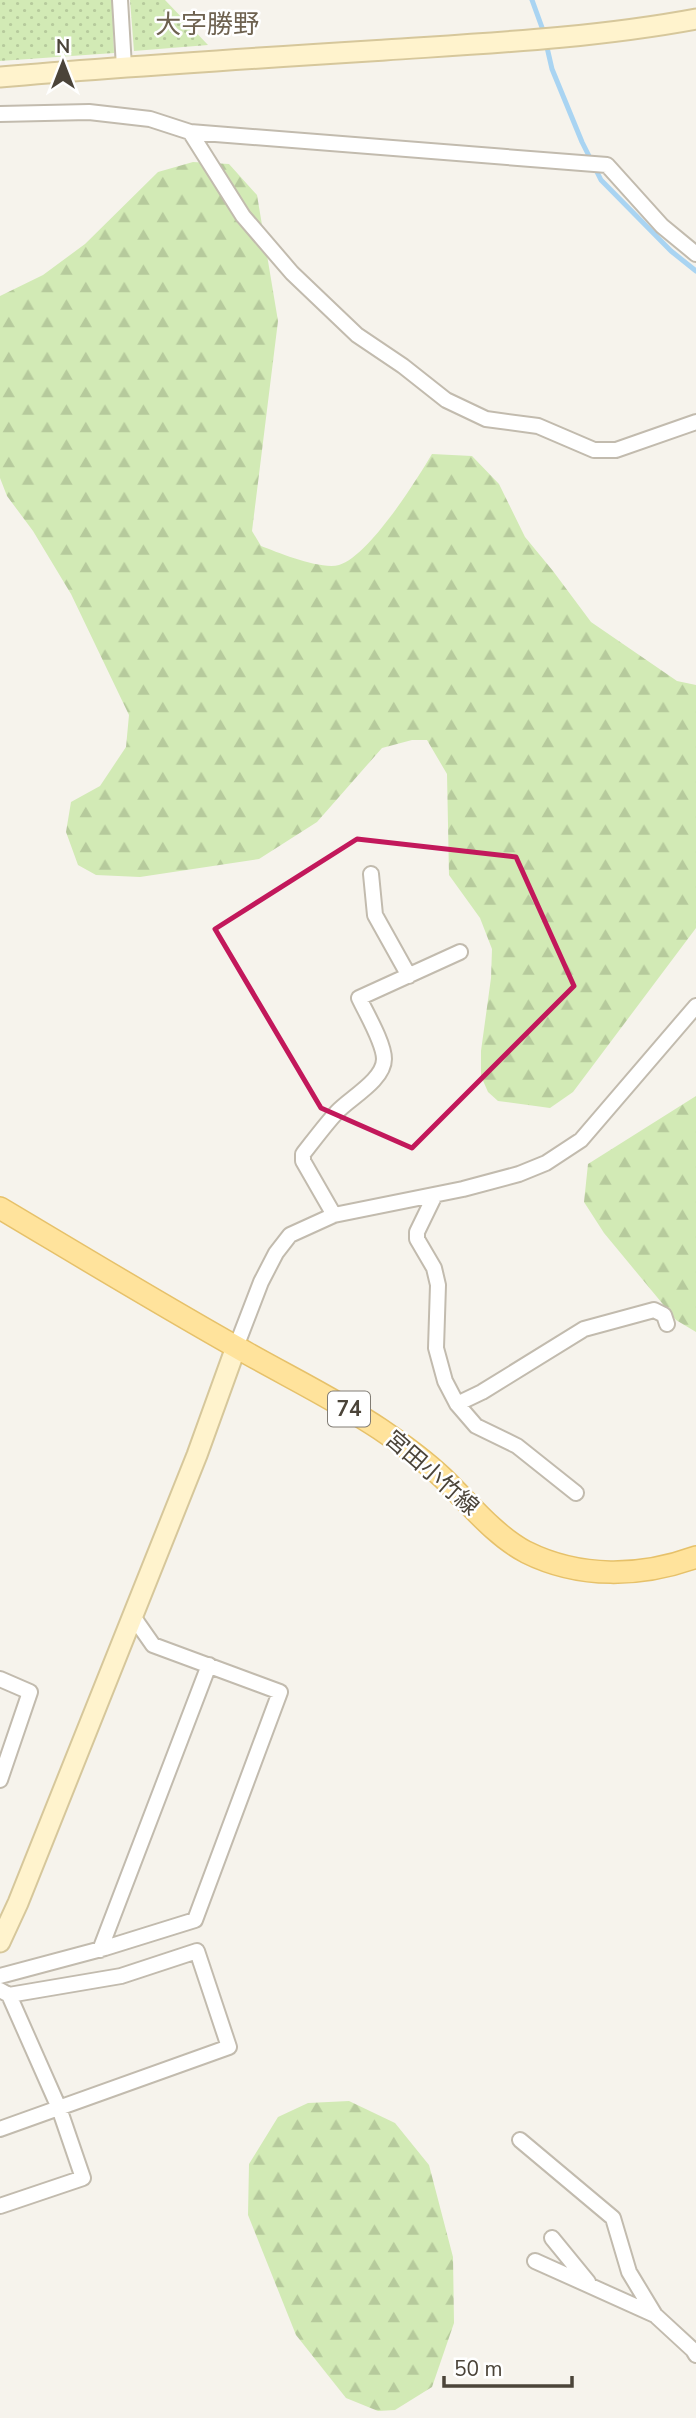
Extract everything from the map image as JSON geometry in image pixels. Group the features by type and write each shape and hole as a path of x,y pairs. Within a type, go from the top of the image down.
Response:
{"main road":[{"name":"宮田小竹線","path":"0,1208 236,1347 356,1413 403,1444 493,1527 525,1551 555,1562 608,1573 629,1573 671,1566 696,1557"}],"street":[{"path":"120,0 124,67"},
{"path":"0,77 533,39 696,19"},
{"path":"0,114 89,112 150,119 190,132 607,165 662,226 696,254"},
{"path":"190,132 243,216 292,273 357,335 446,400 486,419 538,426 594,450 617,450 696,422"},
{"path":"371,874 375,915 409,976"},
{"path":"334,1214 303,1161 303,1154 339,1110 373,1080 382,1068 384,1059 381,1046 359,998 460,952"},
{"path":"0,1942 197,1455 261,1282 276,1253 290,1235 334,1214 435,1195 519,1174 546,1163 580,1140 696,1006"},
{"path":"435,1195 417,1232 417,1239 434,1268 438,1286 436,1348 445,1381 457,1404 476,1426 517,1446 576,1493"},
{"path":"457,1404 482,1392 584,1329 654,1310 664,1315 667,1324"},
{"path":"0,1976 100,1950 195,1920 280,1692 153,1645 132,1615"},
{"path":"100,1950 209,1665"},
{"path":"0,1679 30,1692 0,1780"},
{"path":"0,2129 59,2108 229,2047 197,1951 121,1976 5,1992 59,2108 83,2178 0,2206"},
{"path":"520,2140 613,2218 629,2272 654,2315"},
{"path":"551,2238 591,2286"},
{"path":"535,2261 654,2315 696,2355"}],"highlighted area":[{"path":"357,839 516,857 574,986 412,1148 321,1108 215,929"}],"green space":[{"path":"0,0 112,0 114,53 0,61"},
{"path":"130,0 165,0 208,45 134,51"},
{"path":"193,162 229,164 257,195 278,321 252,531 261,546 311,563 339,565 351,559 377,533 432,454 472,456 499,484 525,537 591,622 677,681 696,685 696,928 573,1092 550,1108 498,1101 488,1092 481,1076 481,1051 491,978 492,949 480,918 449,875 447,774 427,740 412,740 382,748 317,822 259,859 140,877 96,875 78,865 66,832 71,802 100,786 126,747 129,715 71,594 33,531 7,496 0,478 0,296 43,275 85,244 158,172"},
{"path":"696,1096 696,1332 676,1320 604,1233 584,1202 588,1164"},
{"path":"349,2101 395,2123 429,2165 453,2257 454,2323 432,2387 395,2410 378,2411 346,2398 296,2335 248,2215 249,2164 278,2117 308,2103"}],"waterway":[{"path":"532,0 544,33"},
{"path":"546,43 552,69 601,180 671,251 696,271"}],"district":[{"name":"大字勝野","path":"207,24"}]}
